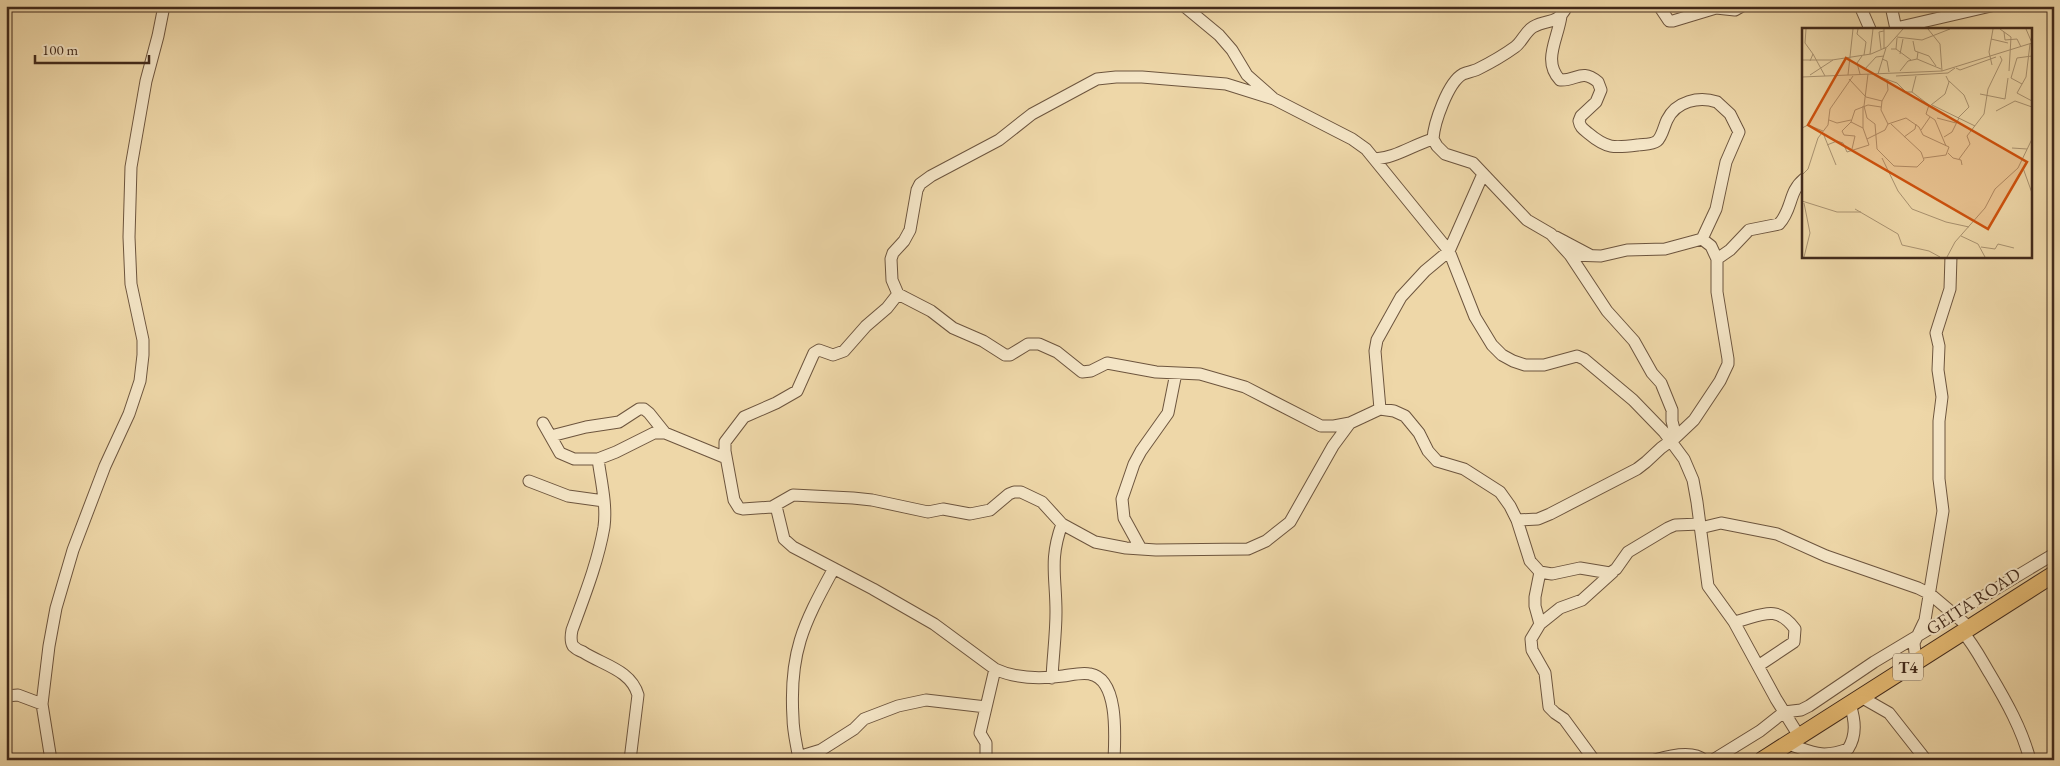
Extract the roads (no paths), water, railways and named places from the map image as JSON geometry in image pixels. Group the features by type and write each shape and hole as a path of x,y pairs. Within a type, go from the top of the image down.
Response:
{"highway":[{"name":"GEITA ROAD","path":"1762,760 2054,574"}],"street":[{"path":"51,760 42,704 48,646 56,608 73,550 105,466 132,406 140,381 143,340 131,284 129,237 131,167 146,81 164,6"},
{"path":"1184,6 1219,35 1232,50 1247,75 1274,99"},
{"path":"1659,6 1668,21 1674,21 1716,8 1735,10 1742,6"},
{"path":"1860,6 1870,28"},
{"path":"1891,6 1896,28"},
{"path":"1900,28 1990,6"},
{"path":"1564,11 1552,22 1532,28 1516,46 1479,69 1463,74 1447,95 1438,116 1433,139 1445,154 1473,163 1527,220 1554,237 1567,241 1592,256"},
{"path":"1564,11 1550,64 1560,80 1583,75 1598,82 1601,90 1596,102 1580,116 1579,121 1582,128 1598,142 1612,148 1652,143 1659,138 1669,117 1677,108 1686,102 1698,99 1717,102 1738,128 1738,136 1726,162 1716,209 1702,239 1665,249 1627,250 1608,255 1570,255"},
{"path":"1613,572 1607,573 1580,568 1552,574 1540,572 1530,561 1517,520 1500,492 1464,469 1437,461 1428,451 1419,433 1405,416 1394,410 1380,409 1350,423 1321,426 1245,387 1200,374 1156,372 1107,363 1091,371 1082,372 1057,352 1039,344 1028,344 1010,355 1005,355 983,341 953,328 931,312 898,294 892,280 891,259 893,253 904,241 910,230 917,190 920,184 999,140 1032,114 1082,86 1097,79 1116,77 1171,78 1226,84 1274,99 1352,139 1375,159 1449,251 1475,317 1492,345 1513,361 1524,365 1544,365 1577,356 1584,359 1633,400 1674,439 1688,467 1697,502 1708,586 1734,622 1784,712 1793,740 1811,757 1846,754 1852,743 1855,728 1855,701 1889,713 1926,760"},
{"path":"1375,159 1386,158 1415,144 1433,139"},
{"path":"1380,409 1375,351 1377,340 1401,297 1420,276 1449,251 1483,174"},
{"path":"1717,259 1730,250 1749,230 1779,224 1788,211 1795,188 1802,181"},
{"path":"1554,237 1570,255 1607,310 1634,341 1652,373 1661,383 1672,410 1674,439"},
{"path":"1517,520 1538,519 1550,514 1637,469 1674,439 1706,404 1728,364 1728,345 1717,292 1717,259 1711,246 1702,239"},
{"path":"1916,662 1914,651 1916,638 1923,627 1943,511 1939,479 1939,421 1942,397 1938,370 1939,346 1936,333 1950,289 1951,258"},
{"path":"898,294 887,308 866,326 844,351 832,355 819,350 814,352 800,385 794,394 740,420 725,442 734,500 739,508 776,506 793,495 846,497 872,500 928,512 943,509 970,514 990,510 1009,494 1020,492 1042,502 1062,524 1095,542 1141,549 1248,550 1266,541 1290,522 1333,446 1350,423"},
{"path":"1141,549 1124,518 1122,499 1134,464 1168,413 1176,373"},
{"path":"551,436 586,427 619,422 639,409 644,409 650,413 666,433"},
{"path":"544,423 560,453 566,457 586,460 598,459 616,452 654,432 666,433 726,458"},
{"path":"598,459 604,501 604,527 597,555 572,630 571,640 573,646 577,649 620,672 634,684 638,695 630,760"},
{"path":"529,481 568,496 604,501"},
{"path":"776,506 784,540 792,547 833,570 873,589 934,624 995,669 1024,677 1052,678 1088,673 1101,679 1111,698 1115,722 1114,760"},
{"path":"1594,760 1564,719 1549,707 1544,673 1530,643 1532,636 1540,624 1560,608 1582,600 1613,572 1628,552 1668,528 1675,524 1700,526 1722,523 1777,534 1826,556 1903,582 1930,594 1954,614 1966,629 2005,698 2030,760"},
{"path":"1052,678 1056,614 1053,562 1054,549 1062,524"},
{"path":"1713,760 1760,731 1784,712 1801,710 1810,706 1874,662 2054,554"},
{"path":"833,570 801,633 795,659 792,677 792,718 799,758 821,750 854,729 864,719 898,706 926,700 986,707"},
{"path":"1540,572 1534,597 1540,624"},
{"path":"1734,622 1776,612 1785,616 1795,629 1794,642 1758,666"},
{"path":"986,760 986,743 980,732 995,669"},
{"path":"6,696 18,696 42,704"},
{"path":"1656,760 1680,755 1700,757 1704,760"}]}
